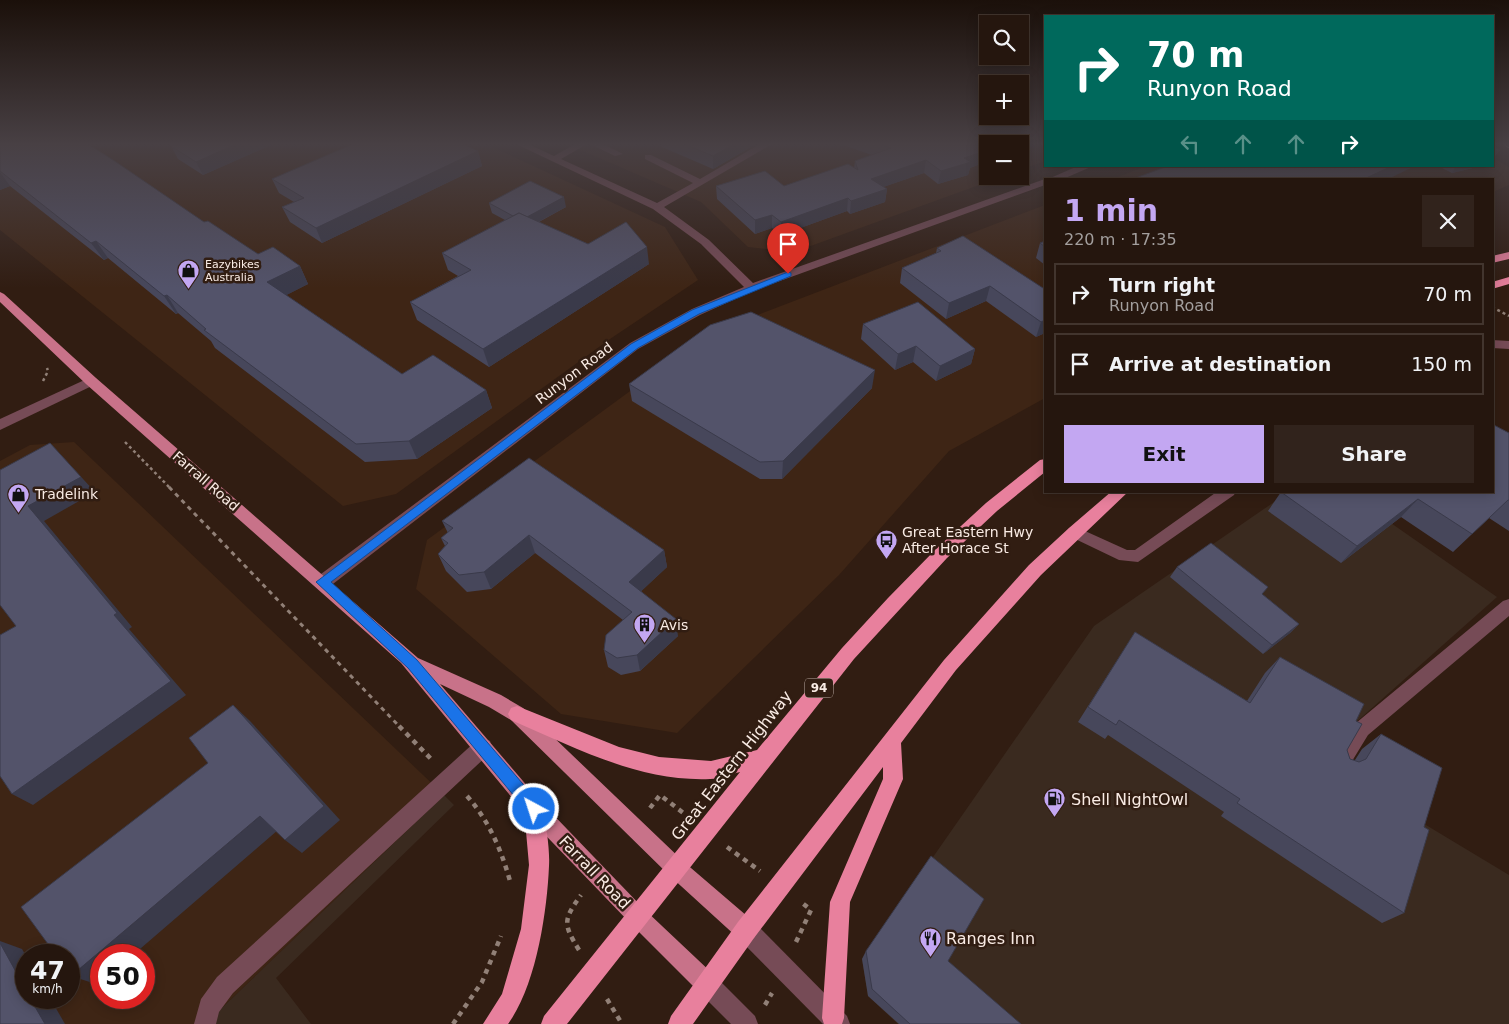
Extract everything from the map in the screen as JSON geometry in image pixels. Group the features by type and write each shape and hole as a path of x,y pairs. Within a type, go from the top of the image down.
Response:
{"highway":[{"path":"1494,259 1509,255"},
{"path":"1494,285 1509,280"},
{"name":"Great Eastern Highway","path":"552,1024 834,670 930,564 1009,492 1044,465"},
{"path":"679,1024 706,983 746,930 950,665 1035,570 1074,532 1120,493"},
{"path":"517,714 618,756 659,766 711,770 764,757"},
{"path":"836,1021 840,902 892,779 892,739"},
{"path":"494,1024 512,1000 532,929 540,865 534,809"}],"main road":[{"name":"Farrall Road","path":"0,296 91,381 322,582 413,664 534,809 637,916 706,983"},
{"name":"Farrall Road","path":"413,664 495,701 517,714 677,869 746,930"}],"street":[{"path":"622,192 657,208 705,242 751,288"},
{"path":"657,208 686,192"},
{"name":"Runyon Road","path":"322,582 634,346 696,312 751,288 1018,192"},
{"path":"1494,344 1509,345"},
{"path":"0,425 91,381"},
{"path":"1074,532 1126,556 1138,556 1226,493"},
{"path":"1339,765 1362,729 1509,606"},
{"path":"205,1024 209,1007 225,984 483,747"},
{"path":"746,930 836,1021"},
{"path":"706,983 747,1024"}],"path":[{"path":"1494,308 1509,316"},
{"path":"39,385 48,371 44,362"},
{"path":"119,436 476,806 496,839 504,859 510,882 509,892"},
{"path":"453,1024 482,982 502,932"}],"shaded area":[{"path":"0,192 589,192 665,227 698,280 610,339 396,494 343,506 0,230"},
{"path":"677,192 960,192 794,252 748,247 701,202"},
{"path":"1044,205 1044,399 949,451 839,575 677,733 561,714 416,589 427,540 708,334"},
{"path":"74,442 444,795 205,1024 0,1024 0,461 30,445"},
{"path":"1287,493 1348,493 1497,597 1354,724 1328,766 1509,875 1509,1024 898,1024 868,996 862,959 1094,626"},
{"path":"444,795 454,805 276,978 311,1024 205,1024"}],"building":[{"path":"26,192 160,192 204,222 208,221 258,254 273,247 300,266 267,282 402,374 433,355 486,390 409,441 356,444 204,330 206,329 167,295 164,296 96,241 91,243"},
{"path":"294,192 392,192 316,228 282,207 304,198"},
{"path":"510,192 553,192 564,197 527,217 519,213 513,216 489,203"},
{"path":"723,192 879,192 851,201 848,198 781,222 772,215 755,220"},
{"path":"519,213 588,244 626,222 647,247 483,349 410,302 471,270 442,253"},
{"path":"963,236 1044,287 1044,320 1041,322 990,286 949,303 902,268 941,251 937,248"},
{"path":"918,302 975,349 940,366 916,346 898,354 863,324"},
{"path":"751,312 875,370 783,461 760,462 629,384 710,325"},
{"path":"1494,425 1509,433 1509,500 1472,534 1418,499 1357,546 1282,493 1494,493"},
{"path":"50,443 81,477 28,506 117,613 114,615 171,681 12,794 0,776 0,635 16,626 0,605 0,470"},
{"path":"529,458 664,550 629,582 676,619 637,655 617,658 604,650 606,635 632,612 529,535 484,572 459,575 438,554 448,543 441,538 453,528 442,521"},
{"path":"1211,543 1268,587 1262,594 1299,624 1272,645 1177,567"},
{"path":"1135,632 1250,703 1280,657 1364,704 1356,721 1362,724 1347,750 1350,759 1359,762 1366,759 1381,734 1442,768 1424,827 1429,830 1404,913 1237,803 1240,799 1119,720 1116,725 1088,707"},
{"path":"233,705 324,806 285,840 260,816 109,944 90,944 90,960 80,968 80,944 48,944 21,907 208,763 189,738"},
{"path":"931,856 984,899 948,961 1021,1024 910,1024 872,989 866,951"},
{"path":"0,943 15,970 15,1009 36,1009 45,1024 0,1024"}],"place":[{"name":"Eazybikes Australia","path":"189,289"},
{"name":"Tradelink","path":"19,513"},
{"name":"Great Eastern Hwy After Horace St","path":"886,559"},
{"name":"Avis","path":"644,644"},
{"name":"Shell NightOwl","path":"1055,818"},
{"name":"Ranges Inn","path":"930,957"}],"route":[{"path":"534,809 413,664 322,582 634,346 696,312 788,274"}]}
